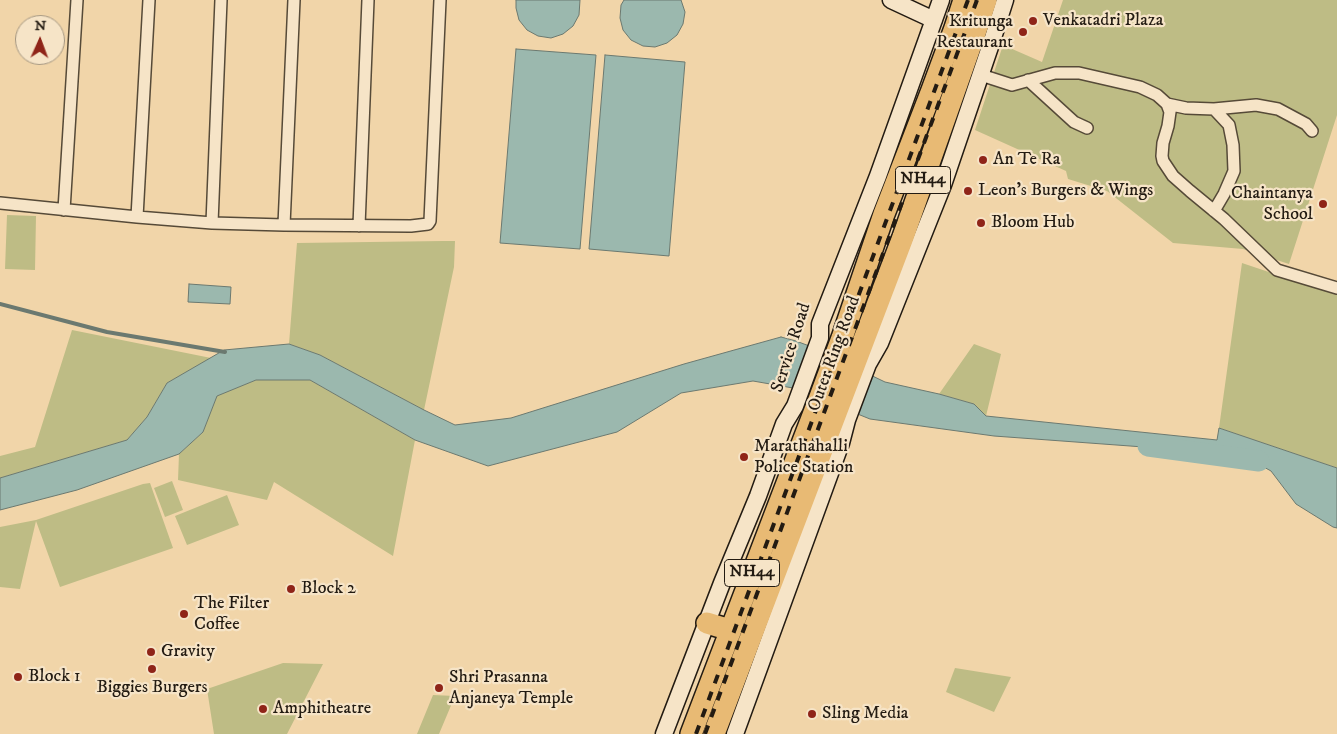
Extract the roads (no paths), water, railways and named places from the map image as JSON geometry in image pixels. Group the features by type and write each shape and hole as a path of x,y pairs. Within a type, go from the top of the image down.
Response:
{"highway":[{"name":"Outer Ring Road","path":"691,734 730,630 804,409 842,338 884,214 964,0"},
{"name":"Outer Ring Road","path":"714,734 862,362 906,227 986,0"},
{"path":"707,623 730,630"}],"street":[{"path":"64,210 77,0"},
{"path":"137,217 149,0"},
{"path":"212,224 221,0"},
{"path":"284,225 294,0"},
{"path":"359,226 368,0"},
{"path":"0,203 212,224 359,226 412,226 428,224 430,221 440,0"},
{"path":"891,0 934,20"},
{"name":"Service Road","path":"664,734 758,496 784,424 804,409 820,338 820,324 878,176 941,0"},
{"path":"862,362 880,343 943,185 1005,0"},
{"path":"980,76 1012,85 1055,73 1080,73 1140,87 1157,95 1168,104 1186,108 1214,109 1256,105 1278,109 1306,124 1312,131"},
{"path":"1028,80 1074,122 1087,128"},
{"path":"1168,104 1170,112 1162,156 1163,161 1173,176 1224,219 1277,270 1337,288"},
{"path":"1214,109 1228,125 1233,145 1234,171 1214,211"},
{"path":"735,734 841,443 841,416"}],"water":[{"path":"516,0 580,0 579,15 573,26 563,34 551,38 538,36 527,30 519,20"},
{"path":"624,0 681,0 685,12 683,24 677,35 667,43 655,47 643,46 631,40 623,30 620,18 621,5"},
{"path":"516,49 596,55 580,249 500,243"},
{"path":"605,55 685,62 669,256 589,249"},
{"path":"189,284 231,287 230,304 188,302"},
{"path":"781,337 812,347 885,382 974,404 986,416 1217,440 1219,428 1337,468 1337,528 1296,504 1271,471 1253,461 1198,451 994,436 870,419 793,388 753,381 681,393 617,432 488,466 415,440 310,380 256,380 217,396 203,432 179,454 77,490 0,510 0,478 127,440 147,417 167,383 224,350 289,344 320,355 455,425 511,418 684,364"}],"waterway":[{"path":"0,304 107,332 225,352"},
{"path":"1148,446 1259,461"}],"railway":[{"path":"696,734 968,0"},
{"path":"705,734 977,0"}],"place":[{"name":"Venkatadri Plaza","path":"1033,21"},
{"name":"Kritunga Restaurant","path":"1023,32"},
{"name":"An Te Ra","path":"983,160"},
{"name":"Leon's Burgers & Wings","path":"968,191"},
{"name":"Chaintanya School","path":"1323,204"},
{"name":"Bloom Hub","path":"981,223"},
{"name":"Marathahalli Police Station","path":"744,457"},
{"name":"Block 2","path":"291,589"},
{"name":"The Filter Coffee","path":"184,614"},
{"name":"Gravity","path":"151,652"},
{"name":"Biggies Burgers","path":"152,669"},
{"name":"Block 1","path":"18,677"},
{"name":"Shri Prasanna Anjaneya Temple","path":"439,688"},
{"name":"Amphitheatre","path":"263,709"},
{"name":"Sling Media","path":"812,714"}]}
